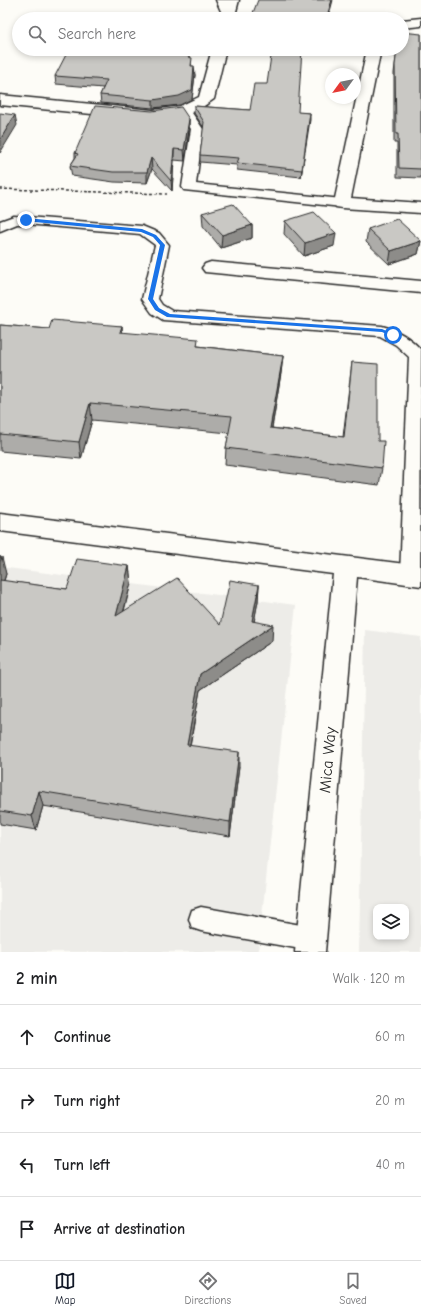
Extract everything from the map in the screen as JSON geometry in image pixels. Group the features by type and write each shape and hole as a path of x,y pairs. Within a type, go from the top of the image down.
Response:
{"street":[{"path":"229,12 232,0"},
{"path":"409,23 421,22"},
{"path":"0,100 153,114 184,110 196,106 206,99 217,56"},
{"path":"373,56 342,203 421,208"},
{"path":"211,268 421,287"},
{"path":"0,522 416,576"},
{"name":"Mica Way","path":"311,946 346,567"}],"lane":[{"path":"221,0 225,12"},
{"path":"184,110 197,129 189,187 342,203"},
{"path":"0,227 14,220 26,220 142,230 148,232 162,245 150,299 157,309 169,316 382,331 393,335 411,348 417,356 416,576"},
{"path":"202,919 311,946"}],"path":[{"path":"0,189 178,194 189,187"}],"shaded area":[{"path":"0,567 296,605 258,952 0,952"},
{"path":"365,630 421,637 421,952 359,952"}],"building":[{"path":"258,0 332,0 328,12 253,12"},
{"path":"409,33 421,34 421,169 399,168 398,134 396,134 396,56 409,56"},
{"path":"65,56 188,56 192,58 191,66 194,66 192,90 179,96 153,100 100,95 107,80 55,76"},
{"path":"271,56 302,56 298,112 310,113 302,170 237,163 239,158 200,155 204,122 194,106 250,110 254,84 267,84"},
{"path":"95,106 152,111 181,107 189,119 184,150 174,149 171,181 151,158 147,172 113,172 70,166 78,154 75,153"},
{"path":"0,113 15,115 0,140"},
{"path":"233,204 252,225 222,235 202,213"},
{"path":"314,212 336,233 305,243 285,221"},
{"path":"397,219 421,241 391,251 368,229"},
{"path":"52,320 122,326 120,332 198,339 197,346 283,356 270,428 344,437 352,362 378,364 378,441 384,441 382,468 226,448 232,416 90,403 79,442 0,434 0,325 49,329"},
{"path":"77,559 129,566 116,616 177,578 220,625 230,580 259,585 252,621 273,625 200,674 187,745 239,752 230,822 39,791 32,816 0,811 0,580 67,589"}],"route":[{"path":"26,220 142,230 154,236 162,245 150,299 157,309 169,316 382,331 393,335"}]}
